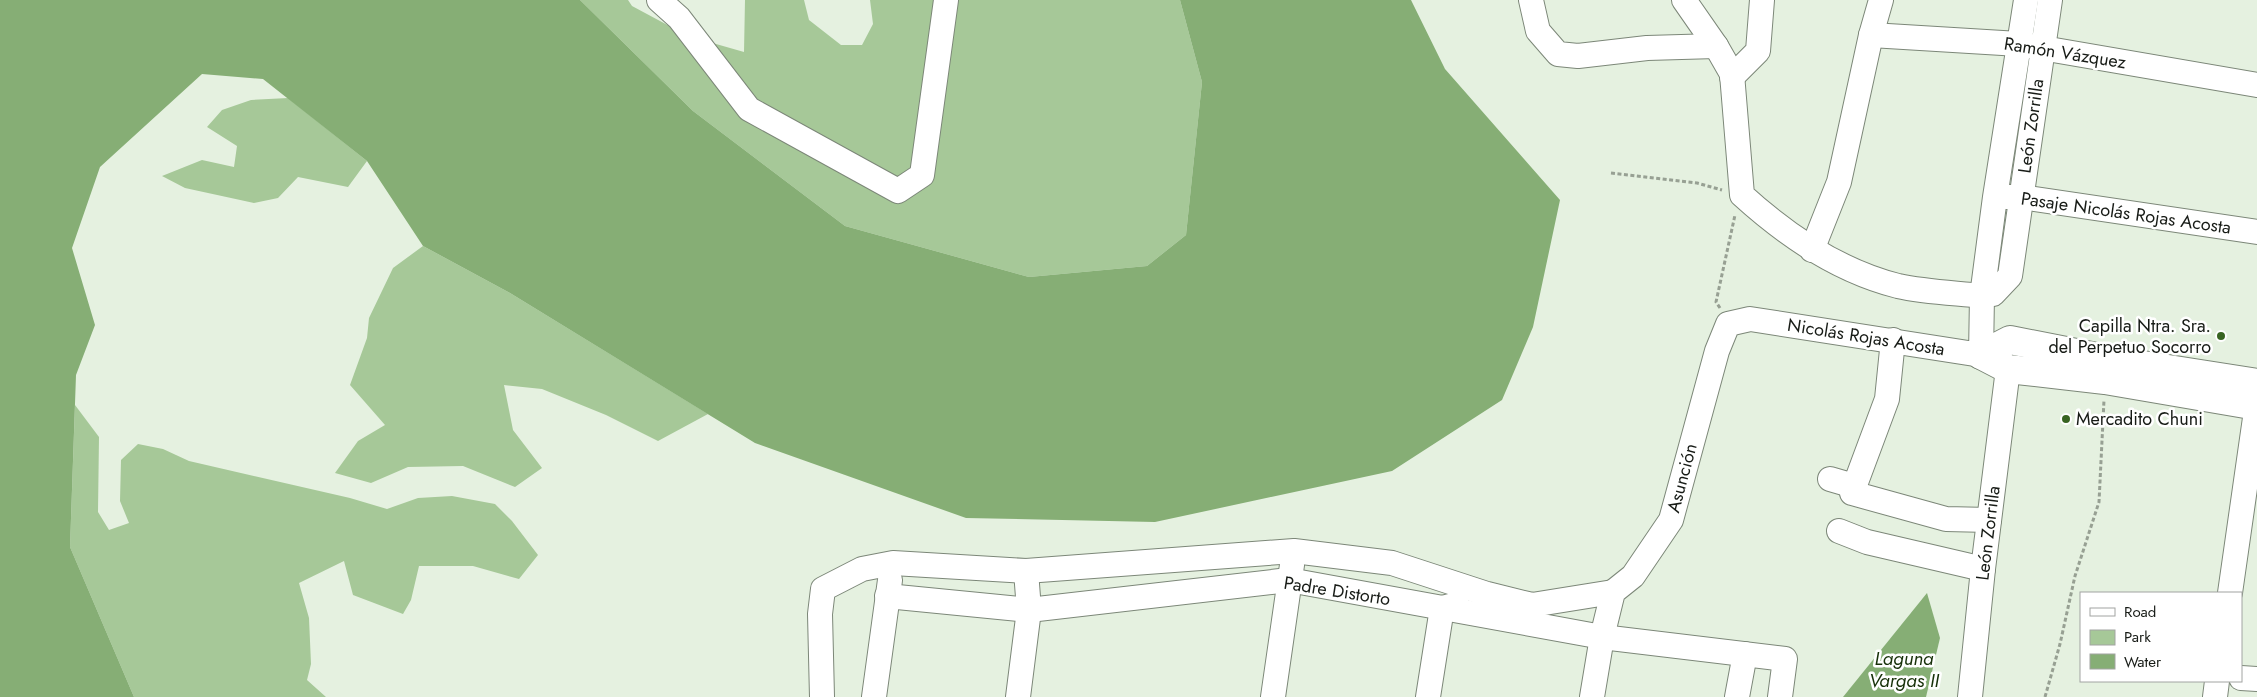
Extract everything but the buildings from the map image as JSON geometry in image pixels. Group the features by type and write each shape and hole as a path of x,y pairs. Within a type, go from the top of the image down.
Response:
{"main road":[{"path":"1982,355 2010,340 2118,362 2257,383"},
{"path":"1982,355 2008,369 2105,380 2257,405"}],"street":[{"path":"659,0 680,18 750,109 898,192 922,175 946,0"},
{"path":"1531,0 1538,31 1558,54 1578,56 1647,48 1716,46"},
{"path":"1684,0 1716,46 1732,77 1742,195 1762,213 1812,250 1853,272 1900,286 1982,296"},
{"path":"1732,77 1758,51 1762,0"},
{"path":"1812,250 1840,182 1871,34 1881,0"},
{"name":"León Zorrilla","path":"1982,355 1982,296 1995,197 2026,0"},
{"name":"León Zorrilla","path":"1982,296 1993,294 2010,276 2050,0"},
{"name":"Ramón Vázquez","path":"1871,34 2019,44 2257,85"},
{"name":"Pasaje Nicolás Rojas Acosta","path":"1995,197 2021,197 2257,232"},
{"name":"Nicolás Rojas Acosta","path":"1739,321 1893,340 1982,355"},
{"name":"Asunción","path":"1613,592 1633,576 1671,520 1717,352 1739,321"},
{"path":"1893,340 1887,399 1852,493 1946,519 1989,520"},
{"name":"León Zorrilla","path":"1970,697 1983,569 2008,369"},
{"path":"2230,592 2257,405"},
{"path":"1830,479 1854,486"},
{"path":"1839,531 1867,542 1983,569"},
{"path":"1274,697 1294,551"},
{"name":"Padre Distorto","path":"822,697 820,614 823,589 862,569 893,563 1026,571 1294,551 1392,563 1487,594 1532,605 1613,592"},
{"path":"874,697 893,563"},
{"path":"1018,697 1029,610 1026,571"},
{"name":"Padre Distorto","path":"887,596 1029,610 1289,580 1602,636 1785,659 1780,697"},
{"path":"1592,697 1602,636 1613,592"},
{"path":"1428,697 1442,608 1487,594"},
{"path":"1737,697 1745,654"},
{"path":"2242,678 2257,679"},
{"path":"2215,697 2217,682"}],"path":[{"path":"1611,173 1697,183 1742,195 1731,227 1716,302 1739,321"},
{"path":"2045,697 2060,644 2074,576 2099,502 2105,380"}],"green space":[{"path":"580,0 628,0 632,6 688,36 744,52 745,0 804,0 809,20 841,45 862,45 873,24 870,0 1180,0 1202,82 1186,235 1147,266 1029,277 845,226 693,111"},
{"path":"288,98 367,161 348,187 298,177 278,198 254,203 185,188 162,176 202,160 234,167 237,146 207,127 222,110 251,100"},
{"path":"423,246 510,293 708,414 658,441 606,415 542,389 504,385 513,430 542,468 515,487 463,466 408,467 371,483 335,473 358,441 385,425 350,385 367,338 369,318 393,268"},
{"path":"75,405 99,437 98,512 109,530 129,523 120,501 121,460 138,444 163,449 189,461 350,498 387,509 418,498 452,496 495,504 512,521 538,555 519,579 473,566 419,566 411,600 403,614 353,595 344,561 299,583 309,618 311,664 307,680 326,697 134,697 70,547"}],"water":[{"path":"0,0 580,0 693,111 845,226 1029,277 1147,266 1186,235 1202,82 1180,0 1411,0 1445,69 1560,200 1533,327 1502,400 1392,471 1155,522 966,518 755,443 510,293 423,246 367,161 263,79 202,74 100,167 72,248 95,325 76,375 70,547 134,697 0,697"},
{"name":"Laguna Vargas II","path":"1927,593 1940,638 1926,697 1843,697"}],"place":[{"name":"Capilla Ntra. Sra. del Perpetuo Socorro","path":"2221,336"},
{"name":"Mercadito Chuni","path":"2066,419"}]}
